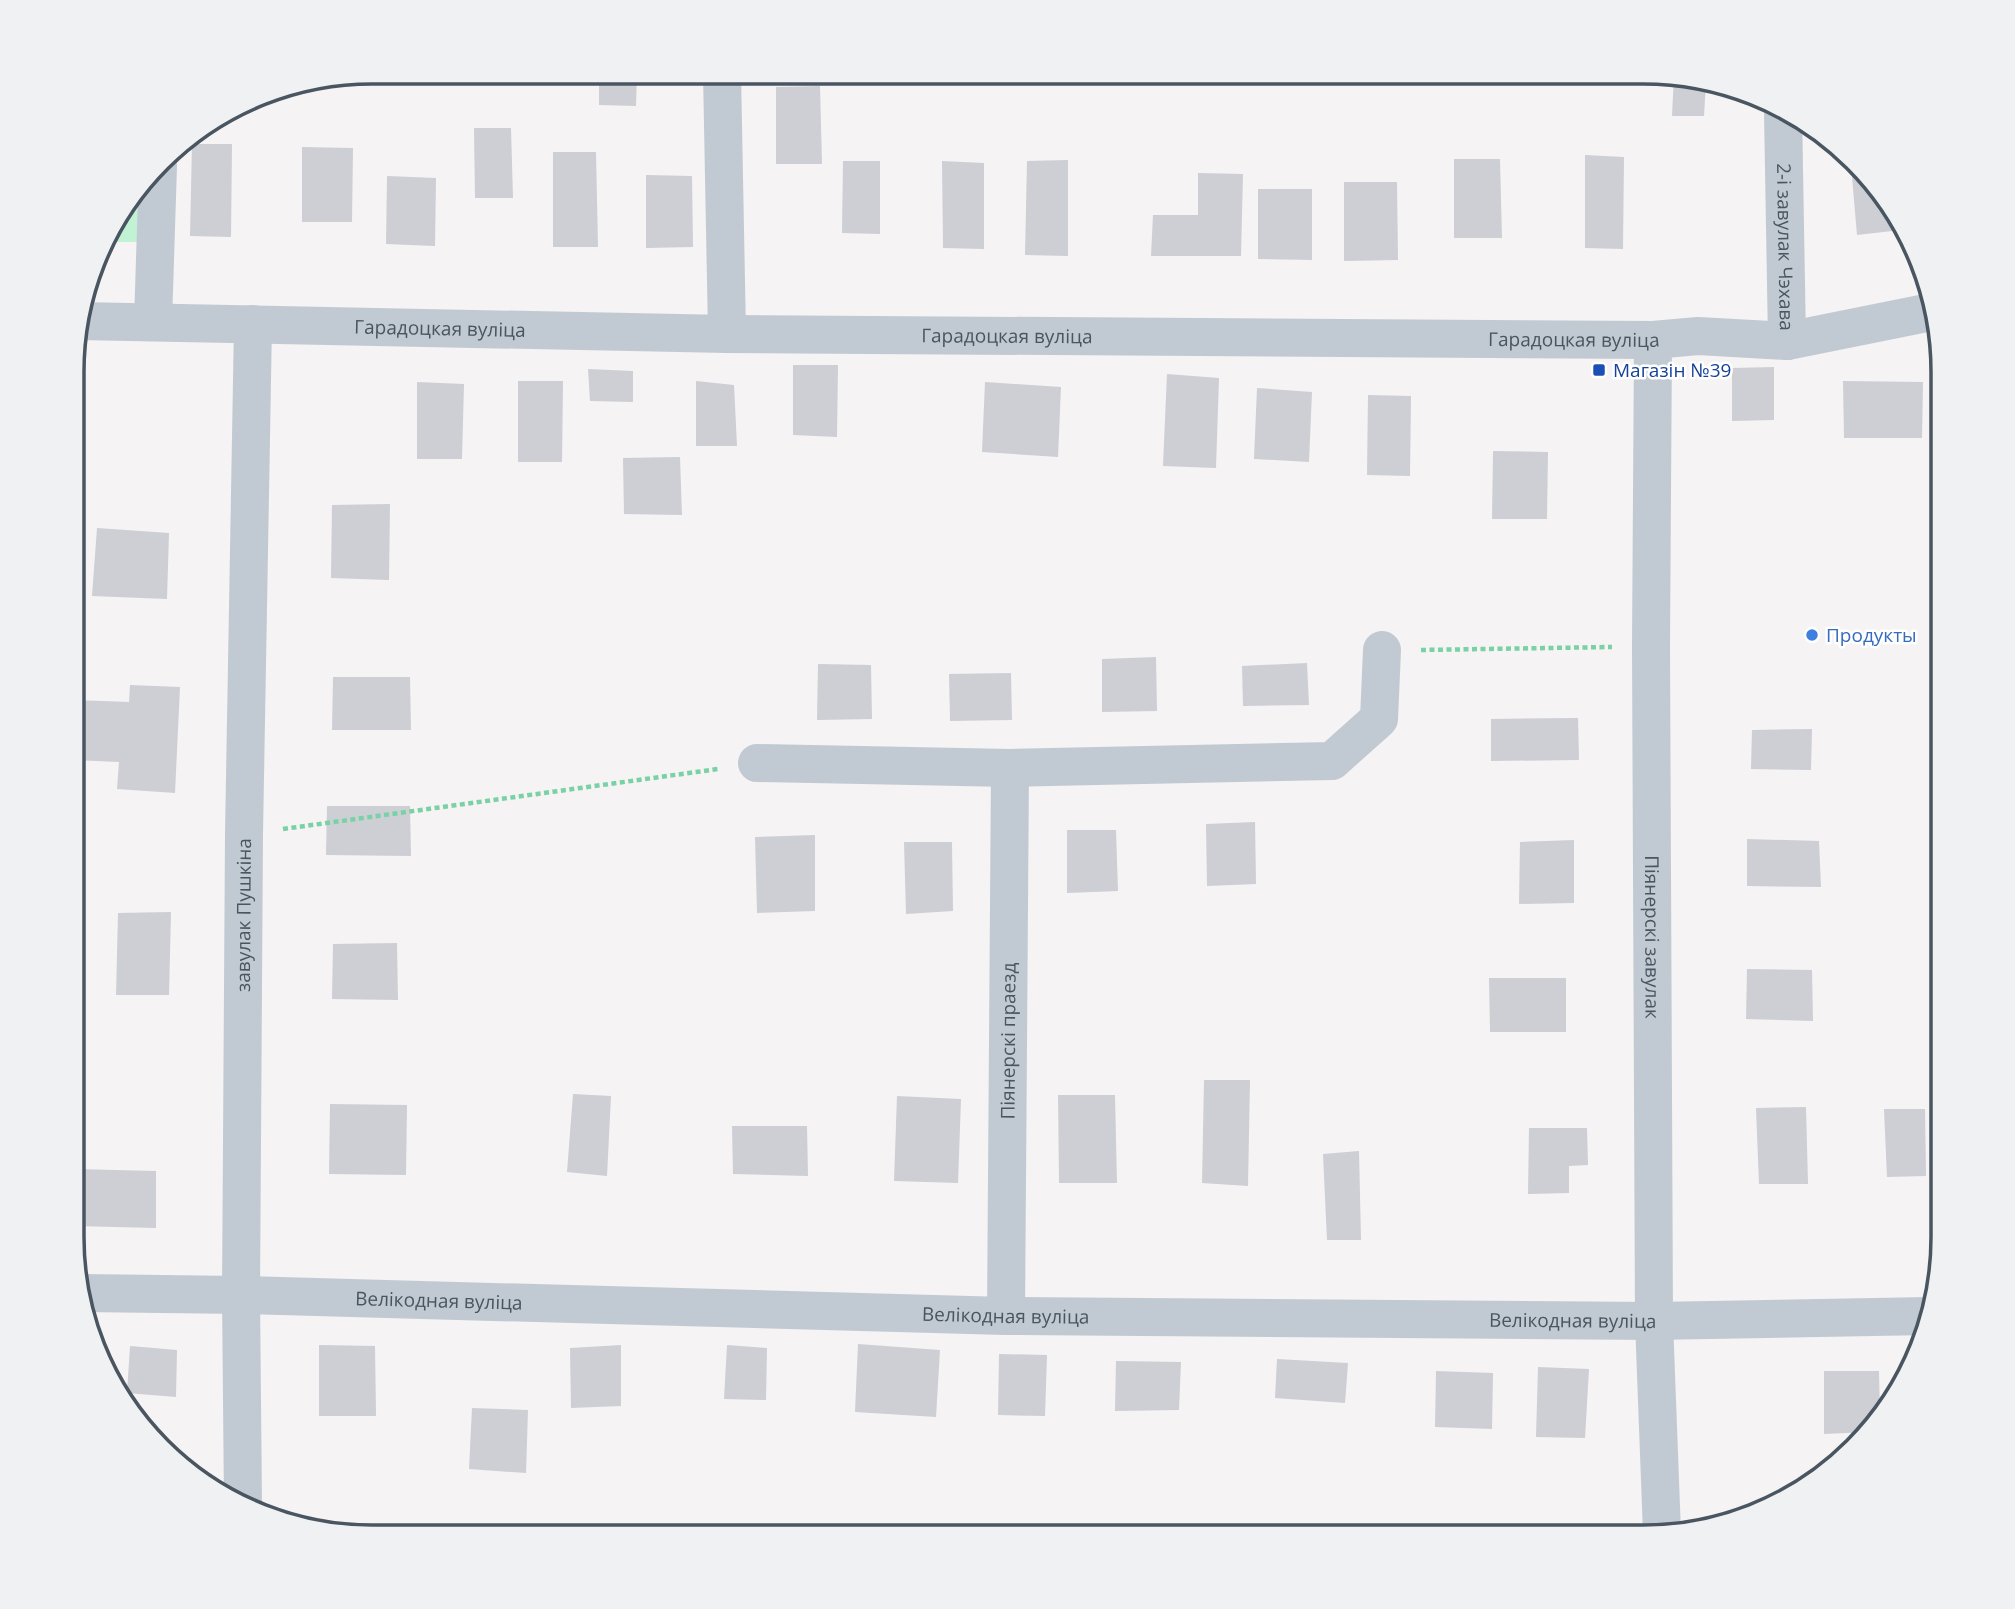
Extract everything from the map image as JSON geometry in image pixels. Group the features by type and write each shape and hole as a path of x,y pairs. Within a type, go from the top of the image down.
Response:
{"street":[{"path":"722,84 727,334"},
{"name":"2-і завулак Чэхава","path":"1783,121 1787,341"},
{"path":"153,322 158,180"},
{"name":"Гарадоцкая вуліца","path":"89,321 727,334 1653,340 1698,336 1787,341 1925,314"},
{"name":"завулак Пушкіна","path":"243,1494 241,1295 244,834 253,324"},
{"name":"Піянерскі завулак","path":"1653,340 1651,647 1654,1321 1662,1524"},
{"path":"757,763 1010,768 1332,761 1379,719 1382,650"},
{"name":"Піянерскі праезд","path":"1006,1315 1010,768"},
{"name":"Велікодная вуліца","path":"90,1293 1006,1315 1654,1321 1920,1316"}],"path":[{"path":"1382,650 1651,647"},
{"path":"244,834 757,763"}],"green space":[{"path":"144,197 143,242 116,242"}],"building":[{"path":"599,84 637,84 636,106 599,105"},
{"path":"820,86 822,164 776,164 776,87"},
{"path":"1673,86 1705,91 1704,116 1672,116"},
{"path":"474,128 511,128 513,198 475,198"},
{"path":"197,144 232,144 231,237 190,236 192,148"},
{"path":"302,147 353,148 352,222 302,222"},
{"path":"553,152 596,152 598,247 553,247"},
{"path":"1585,155 1624,157 1623,249 1585,248"},
{"path":"1454,159 1500,159 1502,238 1454,238"},
{"path":"1068,160 1068,256 1025,255 1027,161"},
{"path":"843,161 880,161 880,234 842,233"},
{"path":"942,161 984,163 984,249 943,248"},
{"path":"1198,173 1243,174 1241,256 1151,256 1153,215 1198,215"},
{"path":"1852,174 1894,231 1857,235"},
{"path":"646,175 692,176 693,247 646,248"},
{"path":"387,176 436,178 435,246 386,244"},
{"path":"1344,182 1397,182 1398,260 1344,261"},
{"path":"1258,189 1312,189 1312,260 1258,259"},
{"path":"793,365 838,365 837,437 793,435"},
{"path":"1774,367 1774,420 1732,421 1732,368"},
{"path":"588,369 633,371 633,402 590,401"},
{"path":"1167,374 1219,378 1216,468 1163,466"},
{"path":"518,381 563,381 562,462 518,462"},
{"path":"696,381 734,385 737,446 696,446"},
{"path":"1843,381 1923,382 1922,438 1844,438"},
{"path":"417,382 464,384 462,459 417,459"},
{"path":"985,382 1061,387 1058,457 982,452"},
{"path":"1257,388 1312,392 1309,462 1254,459"},
{"path":"1368,395 1411,396 1410,476 1367,475"},
{"path":"1493,451 1548,452 1547,519 1492,519"},
{"path":"680,457 682,515 624,514 623,458"},
{"path":"390,504 389,580 331,578 332,505"},
{"path":"97,528 169,533 167,599 92,596"},
{"path":"1156,657 1157,711 1102,712 1102,659"},
{"path":"1307,663 1309,705 1243,706 1242,666"},
{"path":"818,664 871,665 872,719 817,720"},
{"path":"1011,673 1012,720 950,721 949,674"},
{"path":"333,677 410,677 411,730 332,730"},
{"path":"130,685 180,687 175,793 117,789 119,762 84,760 84,700 129,702"},
{"path":"1578,718 1579,760 1491,761 1491,719"},
{"path":"1812,729 1811,770 1751,769 1752,730"},
{"path":"327,806 410,806 411,856 326,855"},
{"path":"1255,822 1256,884 1207,886 1206,824"},
{"path":"1067,830 1116,830 1118,891 1067,893"},
{"path":"815,835 815,911 757,913 755,837"},
{"path":"1747,839 1819,841 1821,887 1747,886"},
{"path":"1574,840 1574,903 1519,904 1520,842"},
{"path":"904,842 952,842 953,911 906,914"},
{"path":"171,912 169,995 116,995 118,913"},
{"path":"397,943 398,1000 332,999 333,944"},
{"path":"1747,969 1812,970 1813,1021 1746,1019"},
{"path":"1489,978 1566,978 1566,1032 1490,1032"},
{"path":"1204,1080 1250,1080 1248,1186 1202,1183"},
{"path":"573,1094 611,1096 607,1176 567,1172"},
{"path":"1058,1095 1115,1095 1117,1183 1059,1183"},
{"path":"897,1096 961,1099 958,1183 894,1181"},
{"path":"330,1104 407,1105 406,1175 329,1174"},
{"path":"1806,1107 1808,1184 1759,1184 1756,1108"},
{"path":"1884,1109 1925,1109 1926,1176 1887,1177"},
{"path":"732,1126 807,1126 808,1176 733,1174"},
{"path":"1529,1128 1587,1128 1588,1165 1569,1166 1569,1193 1528,1194"},
{"path":"1359,1151 1361,1240 1327,1240 1323,1154"},
{"path":"84,1169 156,1171 156,1228 84,1226"},
{"path":"858,1344 940,1350 936,1417 855,1412"},
{"path":"319,1345 375,1346 376,1416 319,1416"},
{"path":"621,1345 621,1406 571,1408 570,1348"},
{"path":"727,1345 767,1348 766,1400 724,1399"},
{"path":"130,1346 177,1350 176,1397 131,1393 127,1388"},
{"path":"999,1354 1047,1355 1045,1416 998,1415"},
{"path":"1277,1359 1348,1363 1345,1403 1275,1398"},
{"path":"1116,1361 1181,1362 1179,1410 1115,1411"},
{"path":"1538,1367 1589,1369 1585,1438 1536,1437"},
{"path":"1436,1371 1493,1373 1492,1429 1435,1427"},
{"path":"1824,1371 1879,1371 1880,1400 1854,1433 1824,1434"},
{"path":"472,1408 528,1410 526,1473 469,1469"}],"place":[{"name":"Магазін №39","path":"1599,370"},
{"name":"Продукты","path":"1812,635"}]}
